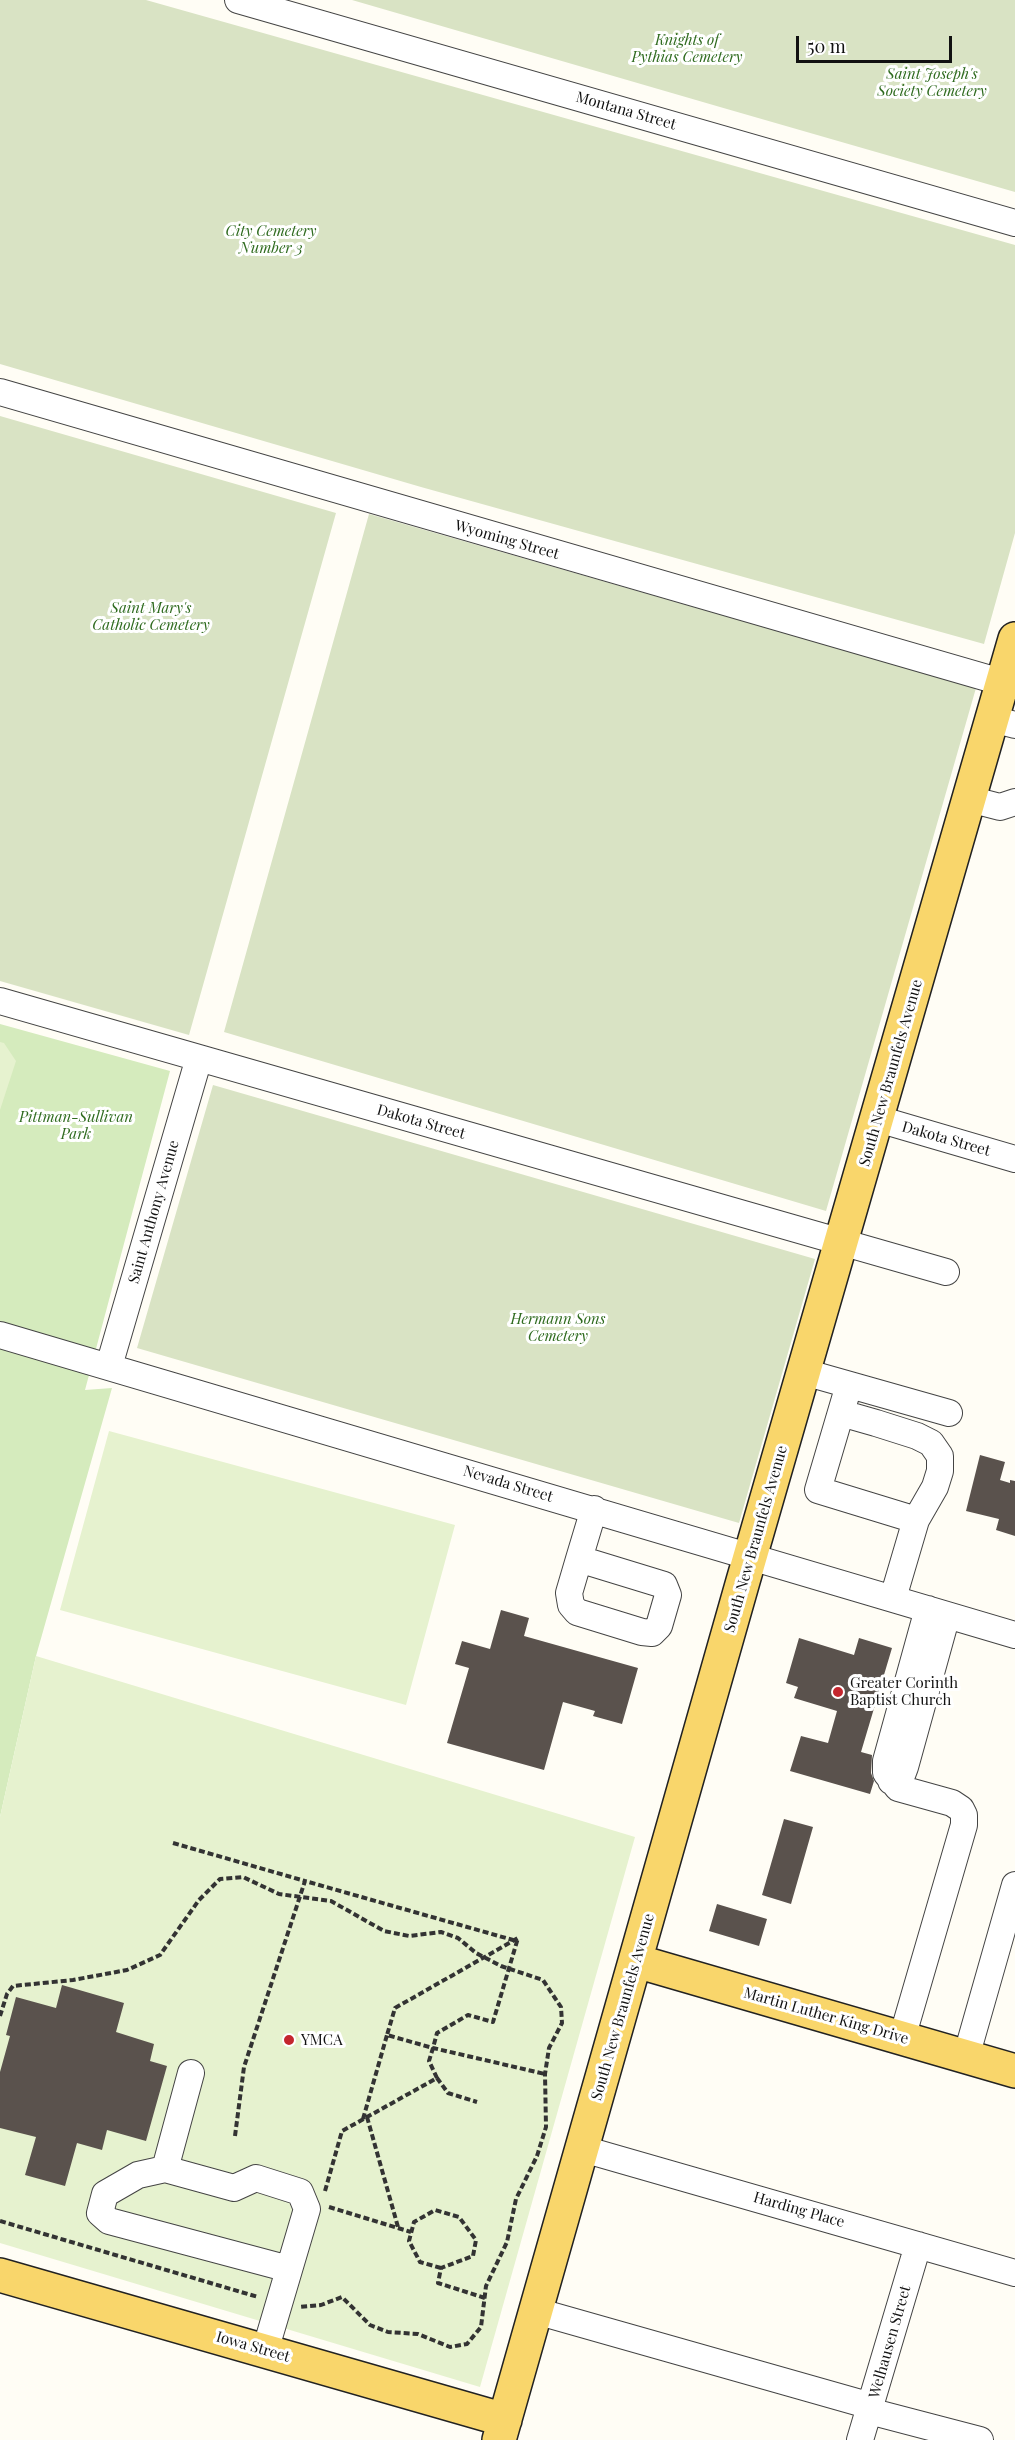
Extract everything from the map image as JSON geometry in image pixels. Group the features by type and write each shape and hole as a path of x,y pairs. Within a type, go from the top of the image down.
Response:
{"main road":[{"name":"South New Braunfels Avenue","path":"502,2430 969,800 1004,722 1015,639"},
{"name":"Martin Luther King Drive","path":"636,1961 1015,2071"},
{"name":"Iowa Street","path":"0,2275 266,2351 502,2430"}],"street":[{"name":"Montana Street","path":"238,0 1015,223"},
{"name":"Wyoming Street","path":"0,392 1009,684"},
{"path":"969,800 1000,807 1015,802"},
{"name":"Dakota Street","path":"0,1001 946,1272"},
{"name":"Saint Anthony Avenue","path":"109,1366 199,1058"},
{"name":"Dakota Street","path":"878,1119 1015,1159"},
{"name":"Nevada Street","path":"0,1335 1015,1635"},
{"path":"804,1372 949,1413"},
{"path":"849,1385 818,1490 916,1520"},
{"path":"840,1413 917,1436 931,1443 940,1456 940,1471 935,1487 916,1520 893,1598"},
{"path":"579,1559 594,1509"},
{"path":"902,2038 964,1825 964,1815 961,1809 952,1803 898,1788 886,1773 886,1761 938,1612"},
{"path":"966,2057 1015,1885"},
{"path":"165,2169 191,2073"},
{"name":"Harding Place","path":"583,2149 1015,2272"},
{"path":"266,2351 307,2210 300,2192 256,2178 234,2188 165,2169 138,2175 105,2194 100,2213 109,2221 289,2270"},
{"name":"Welhausen Street","path":"860,2440 918,2245"},
{"path":"536,2311 980,2440"}],"path":[{"path":"173,1843 514,1940"},
{"path":"0,2016 7,1994 13,1986 73,1980 127,1970 160,1955 200,1900 220,1879 243,1877 279,1894 331,1901 384,1931 409,1936 441,1932 458,1938 484,1957 543,1980 561,2007 562,2023 549,2048 545,2074 546,2127 537,2156 516,2199 507,2242 486,2286 482,2327 467,2344 450,2347 418,2334 388,2332 370,2325 342,2297 321,2305 293,2308"},
{"path":"235,2136 244,2067 305,1881"},
{"path":"398,2228 365,2119 395,2008 518,1938 493,2022 468,2015 437,2033 429,2061 447,2093 477,2103"},
{"path":"387,2035 545,2074"},
{"path":"324,2194 342,2131 437,2078"},
{"path":"321,2204 411,2232"},
{"path":"435,2210 459,2217 476,2240 473,2256 441,2268 420,2262 409,2241 414,2222 435,2210"},
{"path":"0,2221 264,2299"},
{"path":"441,2268 438,2283 485,2298"}],"green space":[{"name":"City Cemetery Number 3","path":"0,0 146,0 1015,245 1015,533 984,644 421,487 0,364"},
{"name":"Saint Joseph's Society Cemetery","path":"352,0 1015,0 1015,192 720,107"},
{"name":"Saint Mary's Catholic Cemetery","path":"0,416 336,513 189,1035 0,981"},
{"path":"369,514 976,688 826,1211 224,1032"},
{"name":"Pittman-Sullivan Park","path":"0,1024 170,1071 85,1390 112,1388 36,1656 0,1817"},
{"path":"0,1042 4,1043 16,1061 0,1110"},
{"name":"Hermann Sons Cemetery","path":"213,1085 815,1259 739,1523 137,1348"},
{"path":"109,1431 455,1525 406,1705 60,1610"},
{"name":"YMCA","path":"36,1656 635,1837 480,2387 0,2243 0,1817"}],"building":[{"path":"980,1455 1005,1462 1000,1480 1010,1483 1010,1480 1015,1481 1015,1536 996,1530 999,1519 966,1511"},
{"path":"501,1610 529,1618 524,1636 638,1668 622,1724 593,1716 595,1711 563,1702 544,1770 447,1743 469,1668 455,1664 462,1641 490,1649"},
{"name":"Greater Corinth Baptist Church","path":"799,1638 854,1655 859,1638 892,1648 861,1752 872,1755 871,1773 874,1781 870,1794 790,1771 801,1736 828,1743 837,1711 794,1698 798,1687 786,1683"},
{"path":"784,1819 813,1827 791,1904 762,1895"},
{"path":"717,1904 767,1919 759,1946 709,1931"},
{"path":"62,1985 124,2003 116,2032 154,2044 150,2061 167,2066 146,2141 107,2130 102,2150 77,2143 65,2186 25,2175 36,2137 0,2128 0,2072 10,2036 6,2035 16,1997 56,2008"}],"place":[{"name":"Greater Corinth Baptist Church","path":"838,1692"},
{"name":"YMCA","path":"289,2040"}],"park label":[{"name":"Knights of Pythias Cemetery","path":"687,48"}]}
